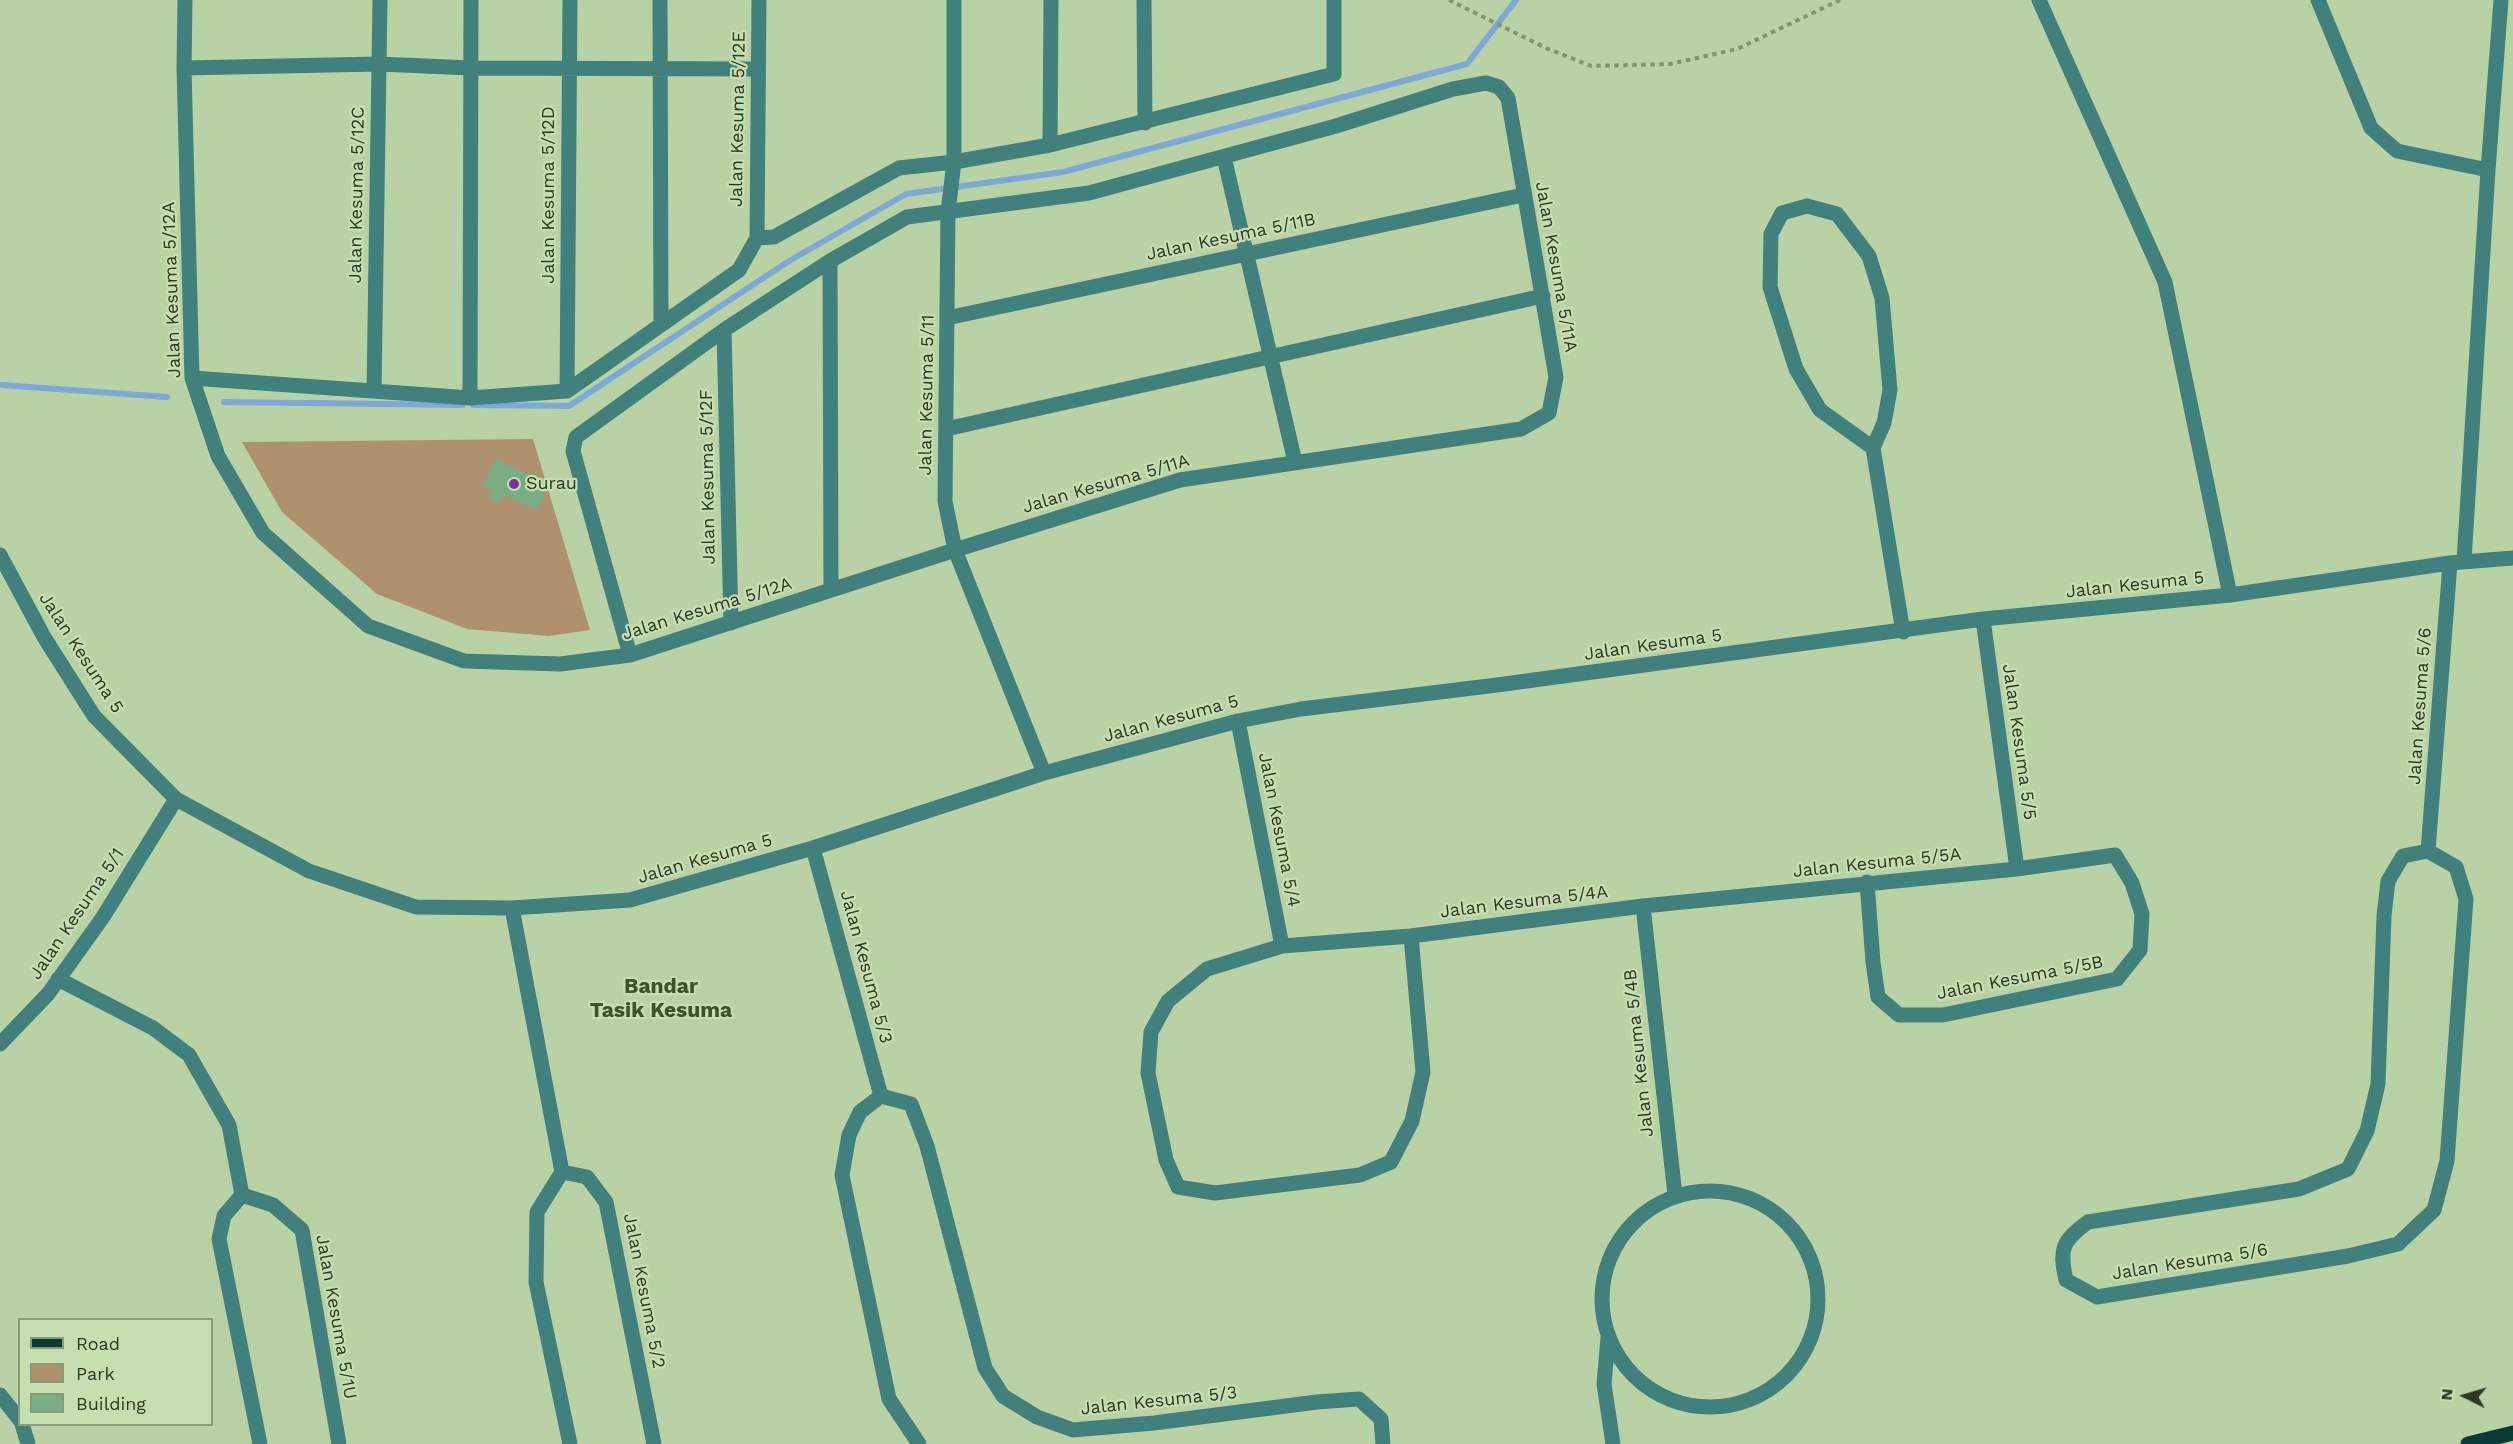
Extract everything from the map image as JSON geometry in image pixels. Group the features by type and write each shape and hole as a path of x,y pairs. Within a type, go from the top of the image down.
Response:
{"main road":[{"path":"2468,1444 2513,1434"}],"street":[{"name":"Jalan Kesuma 5/12A","path":"185,0 184,68 192,378 218,456 263,533 368,626 464,661 560,664 630,655 955,550"},
{"name":"Jalan Kesuma 5/12C","path":"374,391 380,0"},
{"path":"470,398 471,0"},
{"name":"Jalan Kesuma 5/12D","path":"567,391 570,0"},
{"path":"660,0 661,324"},
{"name":"Jalan Kesuma 5/12E","path":"757,238 759,0"},
{"name":"Jalan Kesuma 5/11","path":"954,0 954,162 948,212 945,501 955,550 1044,773"},
{"path":"1050,145 1052,0"},
{"path":"1144,0 1145,123"},
{"path":"192,378 470,398 567,391 739,270 757,238 774,237 899,168 954,162 1050,145 1334,74 1334,0"},
{"path":"2039,0 2165,282 2230,595"},
{"path":"2318,0 2371,128 2397,151 2488,170"},
{"name":"Jalan Kesuma 5/6","path":"2428,851 2457,562 2501,0"},
{"path":"184,68 379,64 471,68 758,69"},
{"name":"Jalan Kesuma 5/11A","path":"630,655 573,451 576,436 724,330 831,261 907,217 1089,193 1224,158 1380,113 1453,88 1485,83 1499,87 1508,98 1556,377 1549,413 1521,429 1180,480 955,550"},
{"path":"1224,158 1295,462"},
{"name":"Jalan Kesuma 5/11B","path":"948,318 1523,195"},
{"path":"1873,448 1820,410 1796,369 1770,287 1771,234 1782,213 1807,206 1837,214 1869,256 1882,298 1890,390 1884,423 1873,448 1902,632"},
{"path":"831,261 831,590"},
{"path":"946,429 1543,296"},
{"name":"Jalan Kesuma 5/12F","path":"724,330 731,623"},
{"name":"Jalan Kesuma 5","path":"0,555 44,637 94,716 176,798 309,871 416,907 512,909 630,900 813,848 1044,773 1238,721 1301,708 1497,685 1983,620 2230,595 2457,562 2513,558"},
{"name":"Jalan Kesuma 5/5","path":"1983,620 2017,869"},
{"name":"Jalan Kesuma 5/4","path":"1238,721 1282,946"},
{"name":"Jalan Kesuma 5/1","path":"0,1044 48,994 103,917 176,798"},
{"name":"Jalan Kesuma 5/3","path":"813,848 881,1096 911,1104 927,1146 985,1368 1003,1396 1037,1417 1073,1430 1154,1424 1317,1402 1359,1399 1382,1419 1383,1444"},
{"name":"Jalan Kesuma 5/6","path":"2428,851 2456,867 2466,899 2447,1161 2434,1210 2398,1244 2348,1256 2097,1297 2066,1280 2061,1257 2070,1236 2088,1222 2299,1189 2348,1169 2367,1131 2378,1084 2384,916 2388,881 2403,856 2428,851"},
{"name":"Jalan Kesuma 5/5A","path":"1643,906 1867,882 2017,869 2115,855"},
{"name":"Jalan Kesuma 5/5B","path":"1867,882 1878,997 1899,1015 1942,1015 2116,979 2140,950 2142,914 2132,883 2115,855"},
{"name":"Jalan Kesuma 5/4A","path":"1411,936 1423,1072 1412,1121 1391,1162 1360,1175 1215,1193 1178,1187 1166,1160 1148,1072 1151,1032 1168,1001 1207,969 1282,946 1411,936 1643,906"},
{"name":"Jalan Kesuma 5/4B","path":"1643,906 1675,1196"},
{"path":"512,909 562,1172 537,1212 536,1282 570,1444"},
{"path":"58,979 153,1028 189,1055 229,1125 242,1195 224,1216 219,1239 260,1444"},
{"path":"881,1096 860,1112 849,1135 842,1175 889,1399 919,1444"},
{"name":"Jalan Kesuma 5/2","path":"562,1172 587,1178 606,1202 654,1444"},
{"path":"1608,1338 1625,1368 1651,1392 1683,1405 1717,1409 1753,1400 1784,1380 1806,1350 1818,1315 1816,1278 1803,1243 1779,1215 1747,1196 1711,1190 1675,1196 1644,1212 1620,1237 1605,1269 1601,1304 1608,1338 1604,1384 1612,1444"},
{"name":"Jalan Kesuma 5/1U","path":"242,1195 273,1205 302,1230 339,1444"},
{"path":"0,1395 18,1418"},
{"path":"22,1426 28,1444"}],"path":[{"path":"1449,0 1546,48 1591,66 1670,64 1737,50 1840,0"}],"green space":[{"path":"533,439 590,630 549,636 467,629 377,594 282,512 242,442"}],"building":[{"name":"Surau","path":"496,459 544,483 546,491 537,510 503,495 498,504 488,499 493,490 483,485"}],"waterway":[{"path":"473,405 569,406 789,261 906,194 1063,172 1467,64 1516,0"},
{"path":"2,385 167,397"},
{"path":"224,402 463,405"}],"place":[{"name":"Surau","path":"514,484"}],"district":[{"name":"Bandar Tasik Kesuma","path":"661,999"}]}
